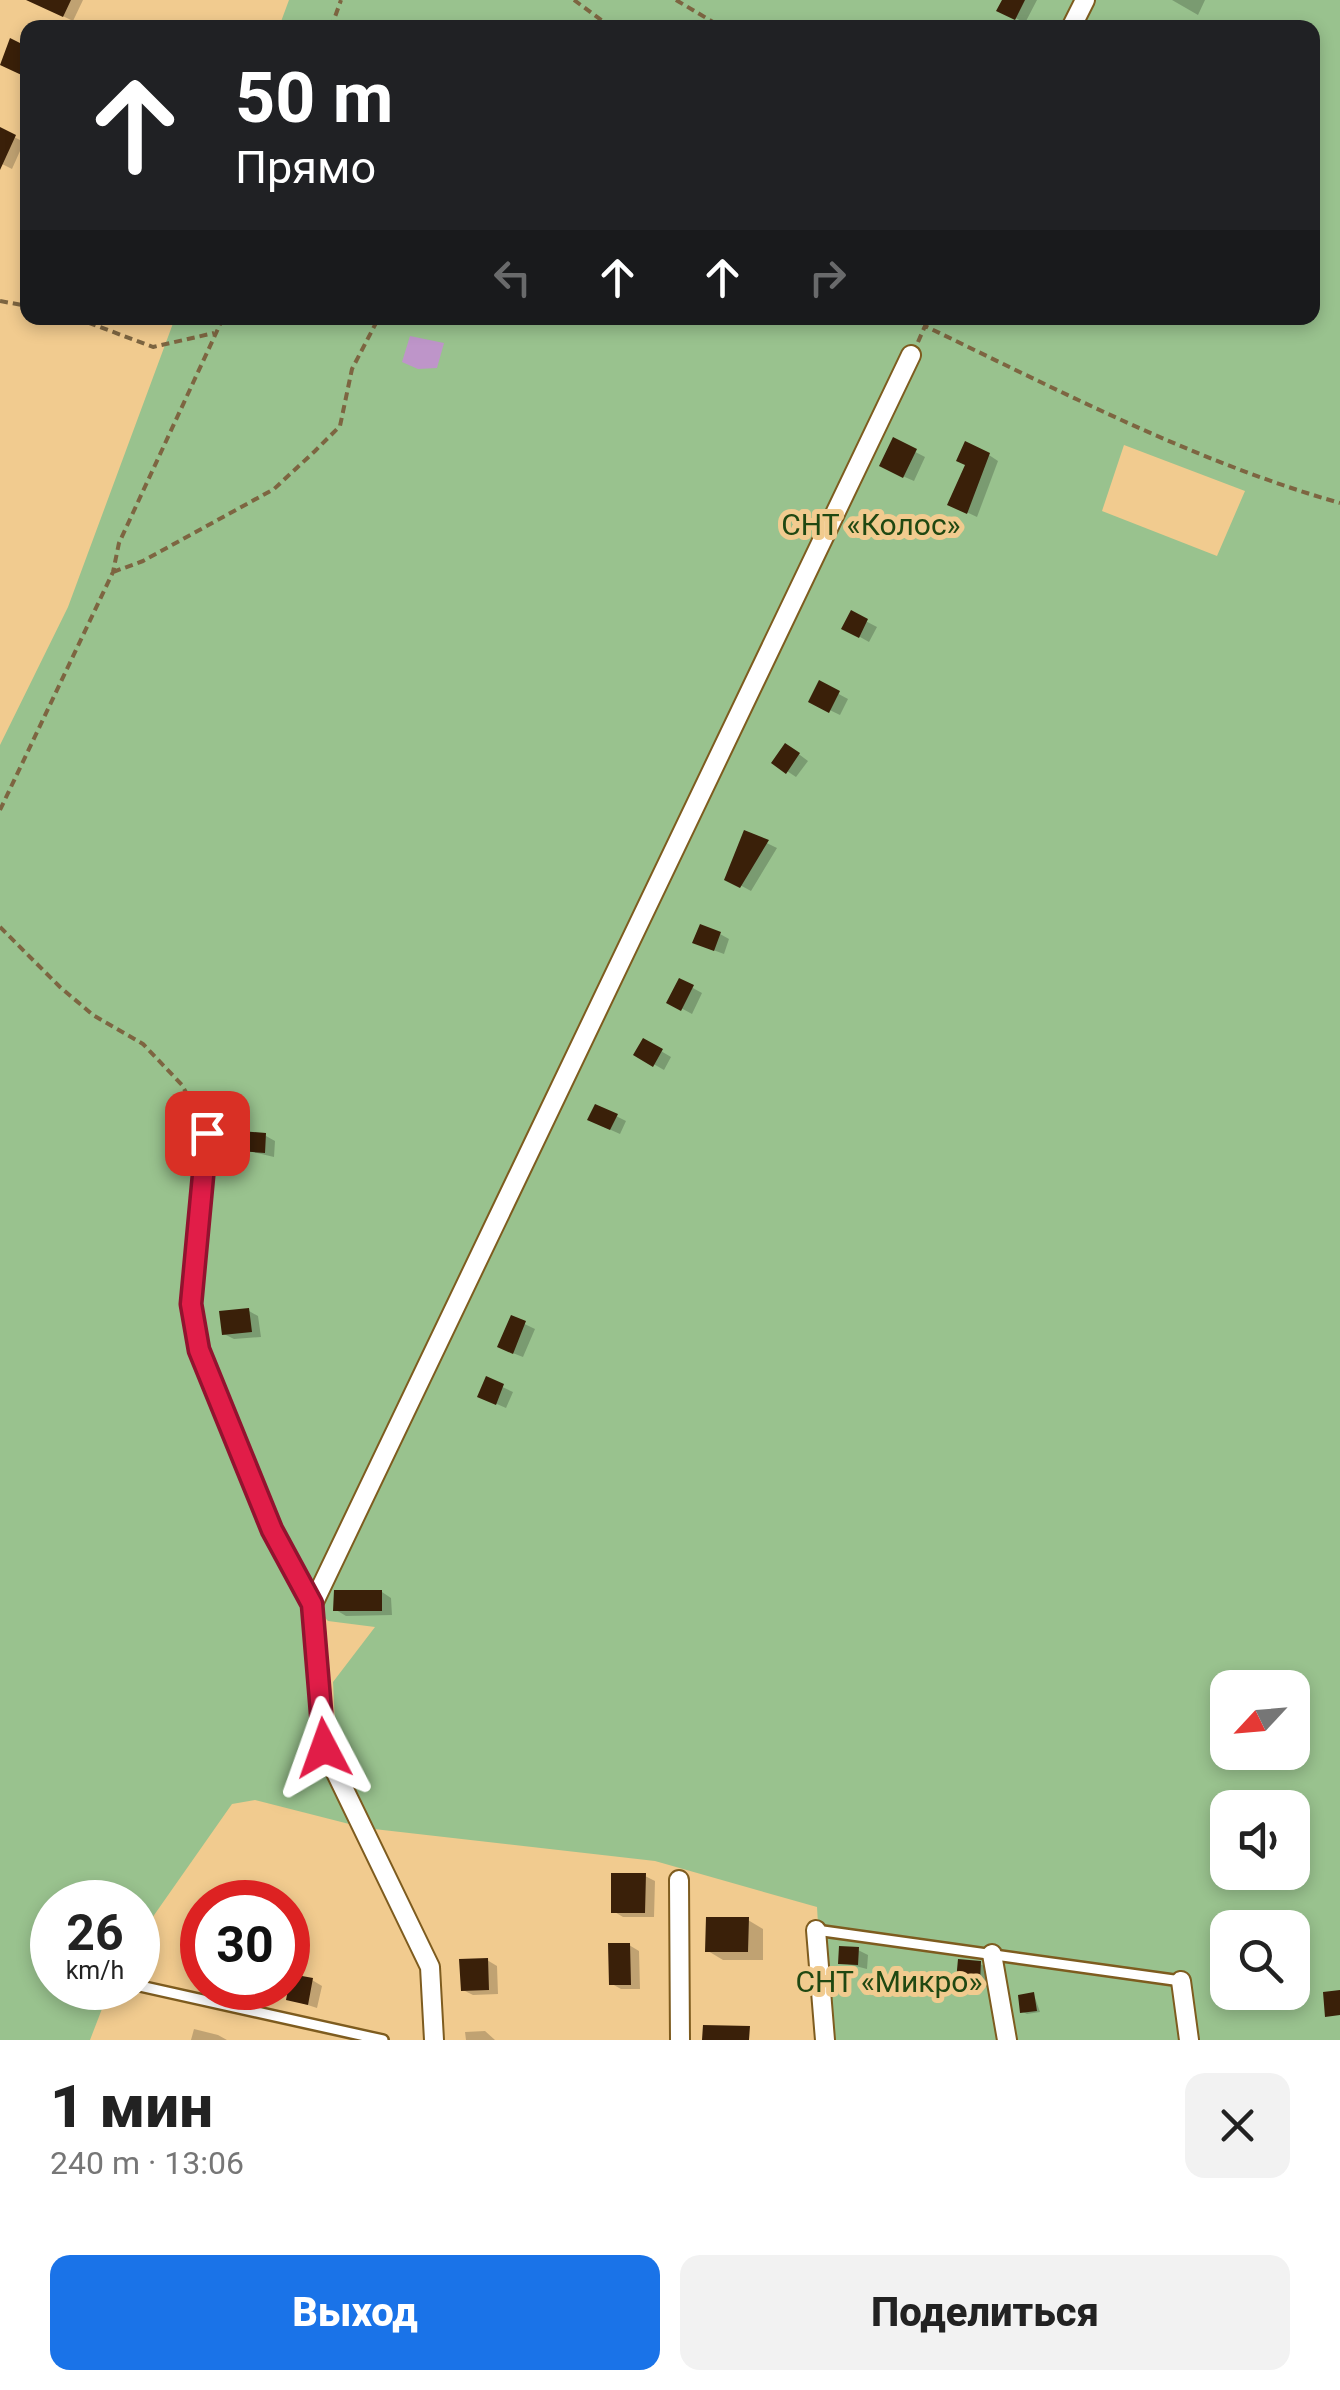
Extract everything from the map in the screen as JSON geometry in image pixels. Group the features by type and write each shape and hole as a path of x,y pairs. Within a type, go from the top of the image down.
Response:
{"street":[{"path":"434,2040 430,1967 324,1748 312,1604 912,355"},
{"path":"679,1880 680,2040"},
{"path":"816,1930 824,2040"},
{"path":"992,1954 1007,2040"},
{"path":"1181,1981 1189,2040"}],"lane":[{"path":"207,1133 191,1304 199,1350 272,1530 312,1604"},
{"path":"816,1930 1181,1981"},
{"path":"160,1990 383,2040"}],"path":[{"path":"574,0 601,20"},
{"path":"676,0 710,20"},
{"path":"94,325 153,348 217,332"},
{"path":"0,810 113,572 118,543 221,325"},
{"path":"113,572 143,561 274,489 315,451 340,426 352,368 375,325"},
{"path":"912,355 926,326 1094,408 1285,488 1340,503"},
{"path":"0,927 60,988 93,1015 143,1044 182,1084 207,1133"}],"green space":[{"path":"289,0 1340,0 1340,2040 825,2040 817,1907 655,1861 374,1829 336,1745 333,1682 375,1627 328,1621 314,1606 324,1748 361,1827 255,1800 232,1804 160,1907 160,1880 30,1880 30,2010 102,2010 90,2040 0,2040 0,745 68,607 172,325 1320,325 1320,20 282,20","holes":["1124,445 1245,491 1217,556 1102,511"]}],"shaded area":[{"path":"410,336 444,343 437,368 418,369 402,362"}],"building":[{"path":"26,0 71,0 63,17"},
{"path":"1002,0 1025,0 1015,20 996,11"},
{"path":"10,38 20,43 20,74 0,65"},
{"path":"0,127 16,135 0,170"},
{"path":"893,437 917,449 903,478 879,466"},
{"path":"965,441 990,453 967,514 947,505 965,465 956,461"},
{"path":"851,610 868,619 859,638 841,629"},
{"path":"819,680 840,691 829,713 808,702"},
{"path":"785,743 800,753 786,774 771,763"},
{"path":"744,830 769,840 740,888 724,880"},
{"path":"700,924 721,932 714,951 692,943"},
{"path":"679,978 694,985 681,1011 666,1003"},
{"path":"643,1038 663,1049 653,1067 633,1055"},
{"path":"595,1104 618,1114 610,1130 587,1120"},
{"path":"240,1131 266,1133 265,1153 239,1151"},
{"path":"249,1308 252,1332 222,1335 219,1311"},
{"path":"511,1315 526,1321 513,1354 497,1347"},
{"path":"486,1376 504,1384 496,1405 477,1397"},
{"path":"334,1590 382,1590 382,1611 333,1611"},
{"path":"611,1873 646,1873 645,1913 611,1913"},
{"path":"706,1917 749,1917 748,1952 705,1952"},
{"path":"608,1943 630,1943 631,1985 609,1985"},
{"path":"839,1946 859,1947 858,1965 838,1964"},
{"path":"488,1958 489,1990 461,1991 459,1959"},
{"path":"958,1959 981,1961 980,1983 956,1981"},
{"path":"1340,1990 1340,2015 1325,2017 1323,1992"},
{"path":"1034,1992 1037,2011 1020,2013 1018,1995"},
{"path":"703,2025 750,2026 749,2040 702,2040"}],"route":[{"path":"207,1133 191,1304 199,1350 272,1530 312,1604 324,1748"}],"park label":[{"name":"СНТ «Колос»","path":"871,525"},
{"name":"СНТ «Микро»","path":"889,1982"}]}
